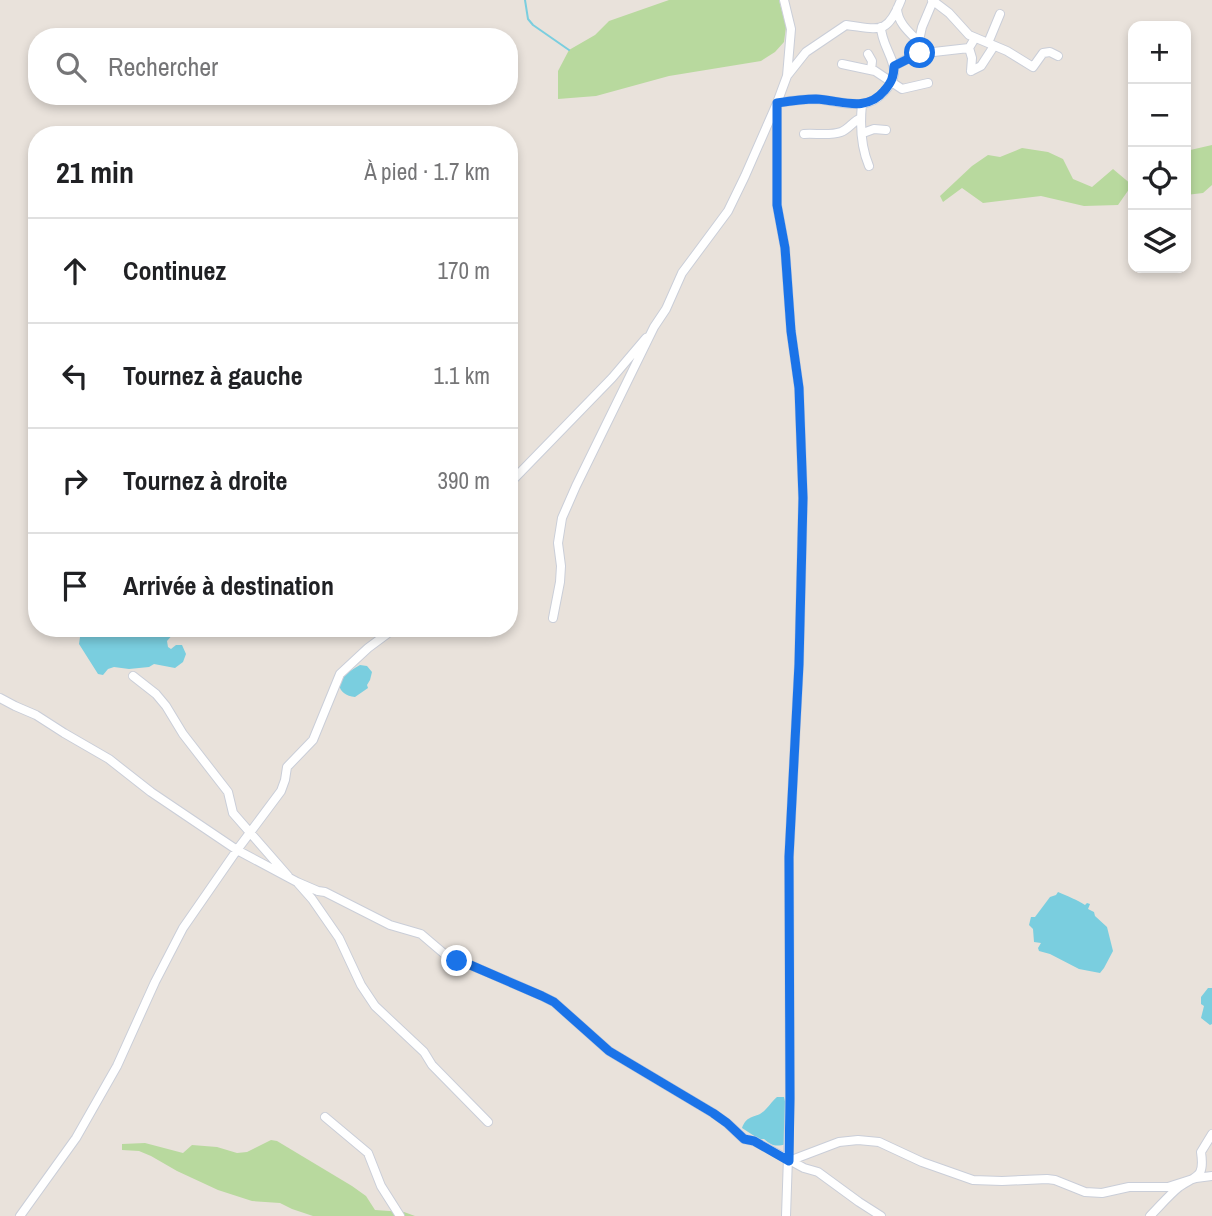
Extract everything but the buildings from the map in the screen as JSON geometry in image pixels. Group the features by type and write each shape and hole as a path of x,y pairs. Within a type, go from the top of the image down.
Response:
{"street":[{"path":"518,475 612,378 654,327 666,309 682,273 728,211 777,103 786,76 792,29 784,0"},
{"path":"786,76 806,52 846,25 874,29 881,27 893,18 901,0"},
{"path":"916,54 922,27 933,0 949,13 966,33 1007,51 1033,67 1043,53 1051,52 1058,56"},
{"path":"897,9 902,25 918,41"},
{"path":"975,38 969,48 972,58 971,71 981,66 1000,14"},
{"path":"777,103 814,99 862,104 878,98 894,74 894,66 881,36 881,27"},
{"path":"894,66 916,54 969,48"},
{"path":"868,54 872,61 871,70"},
{"path":"842,64 875,71 902,89 928,83"},
{"path":"777,103 777,205 785,248 791,331 799,388 803,498 799,664 789,857 790,1098 786,1216"},
{"path":"862,104 860,118 863,152 869,166"},
{"path":"804,134 841,132 860,118"},
{"path":"863,134 874,129 886,130"},
{"path":"553,618 560,582 558,543 562,518 654,327"},
{"path":"20,1216 76,1138 117,1066 183,928 281,791 287,767 313,740 340,674 382,637"},
{"path":"133,676 166,706 183,734 228,792 233,813 288,876 390,925 421,934 448,957 554,1002 609,1051 713,1113 744,1139 754,1141 789,1161 818,1172 881,1216"},
{"path":"0,698 36,715 108,759 151,792 237,850 288,876"},
{"path":"297,882 339,938 361,985 375,1006 424,1052 432,1065 488,1122"},
{"path":"318,891 324,883"},
{"path":"325,1116 368,1153 381,1186 400,1216"},
{"path":"1150,1216 1180,1187 1196,1178 1202,1163 1200,1152 1212,1133"},
{"path":"789,1161 839,1142 858,1140 879,1142 922,1162 973,1180 1047,1179 1085,1192 1102,1193 1129,1187 1168,1187 1212,1176"},
{"path":"1202,1163 1212,1167"}],"green space":[{"path":"669,0 779,0 786,27 784,42 761,61 669,76 596,96 558,99 558,71 569,50 595,35 609,21"},
{"path":"1212,145 1212,185 1203,193 1191,194 1191,150"},
{"path":"1022,148 1048,152 1063,159 1073,179 1092,187 1113,169 1128,182 1128,191 1118,205 1084,206 1041,196 983,203 962,188 943,202 940,196 972,166 988,155 1000,157"},
{"path":"271,1140 352,1186 366,1196 375,1210 404,1212 415,1216 313,1216 280,1203 252,1201 218,1190 139,1151 122,1150 122,1144 145,1143 183,1153 192,1145 217,1147 237,1153 247,1152"}],"water":[{"path":"80,637 170,637 167,641 168,647 171,649 182,645 186,654 183,662 175,668 154,664 129,669 114,667 103,675 98,674 79,644"},
{"path":"360,665 367,666 372,672 368,688 355,697 350,696 339,686 341,679"},
{"path":"1058,892 1085,905 1090,904 1088,909 1107,927 1113,951 1100,973 1079,969 1039,951 1041,943 1034,942 1033,929 1029,925 1031,917 1035,917 1050,897"},
{"path":"1208,988 1212,988 1210,1025 1201,1018 1204,1006 1201,1004 1201,997"},
{"path":"777,1097 784,1097 786,1106 786,1144 777,1146 742,1128 747,1120 762,1112"}],"waterway":[{"path":"525,0 528,19 533,25 569,50"}],"route":[{"path":"457,961 554,1002 609,1051 713,1113 744,1139 754,1141 789,1161 789,857 799,664 803,498 799,388 791,331 785,248 777,205 777,103 814,99 851,104 871,102 878,98 891,82 894,66 920,53"}]}
